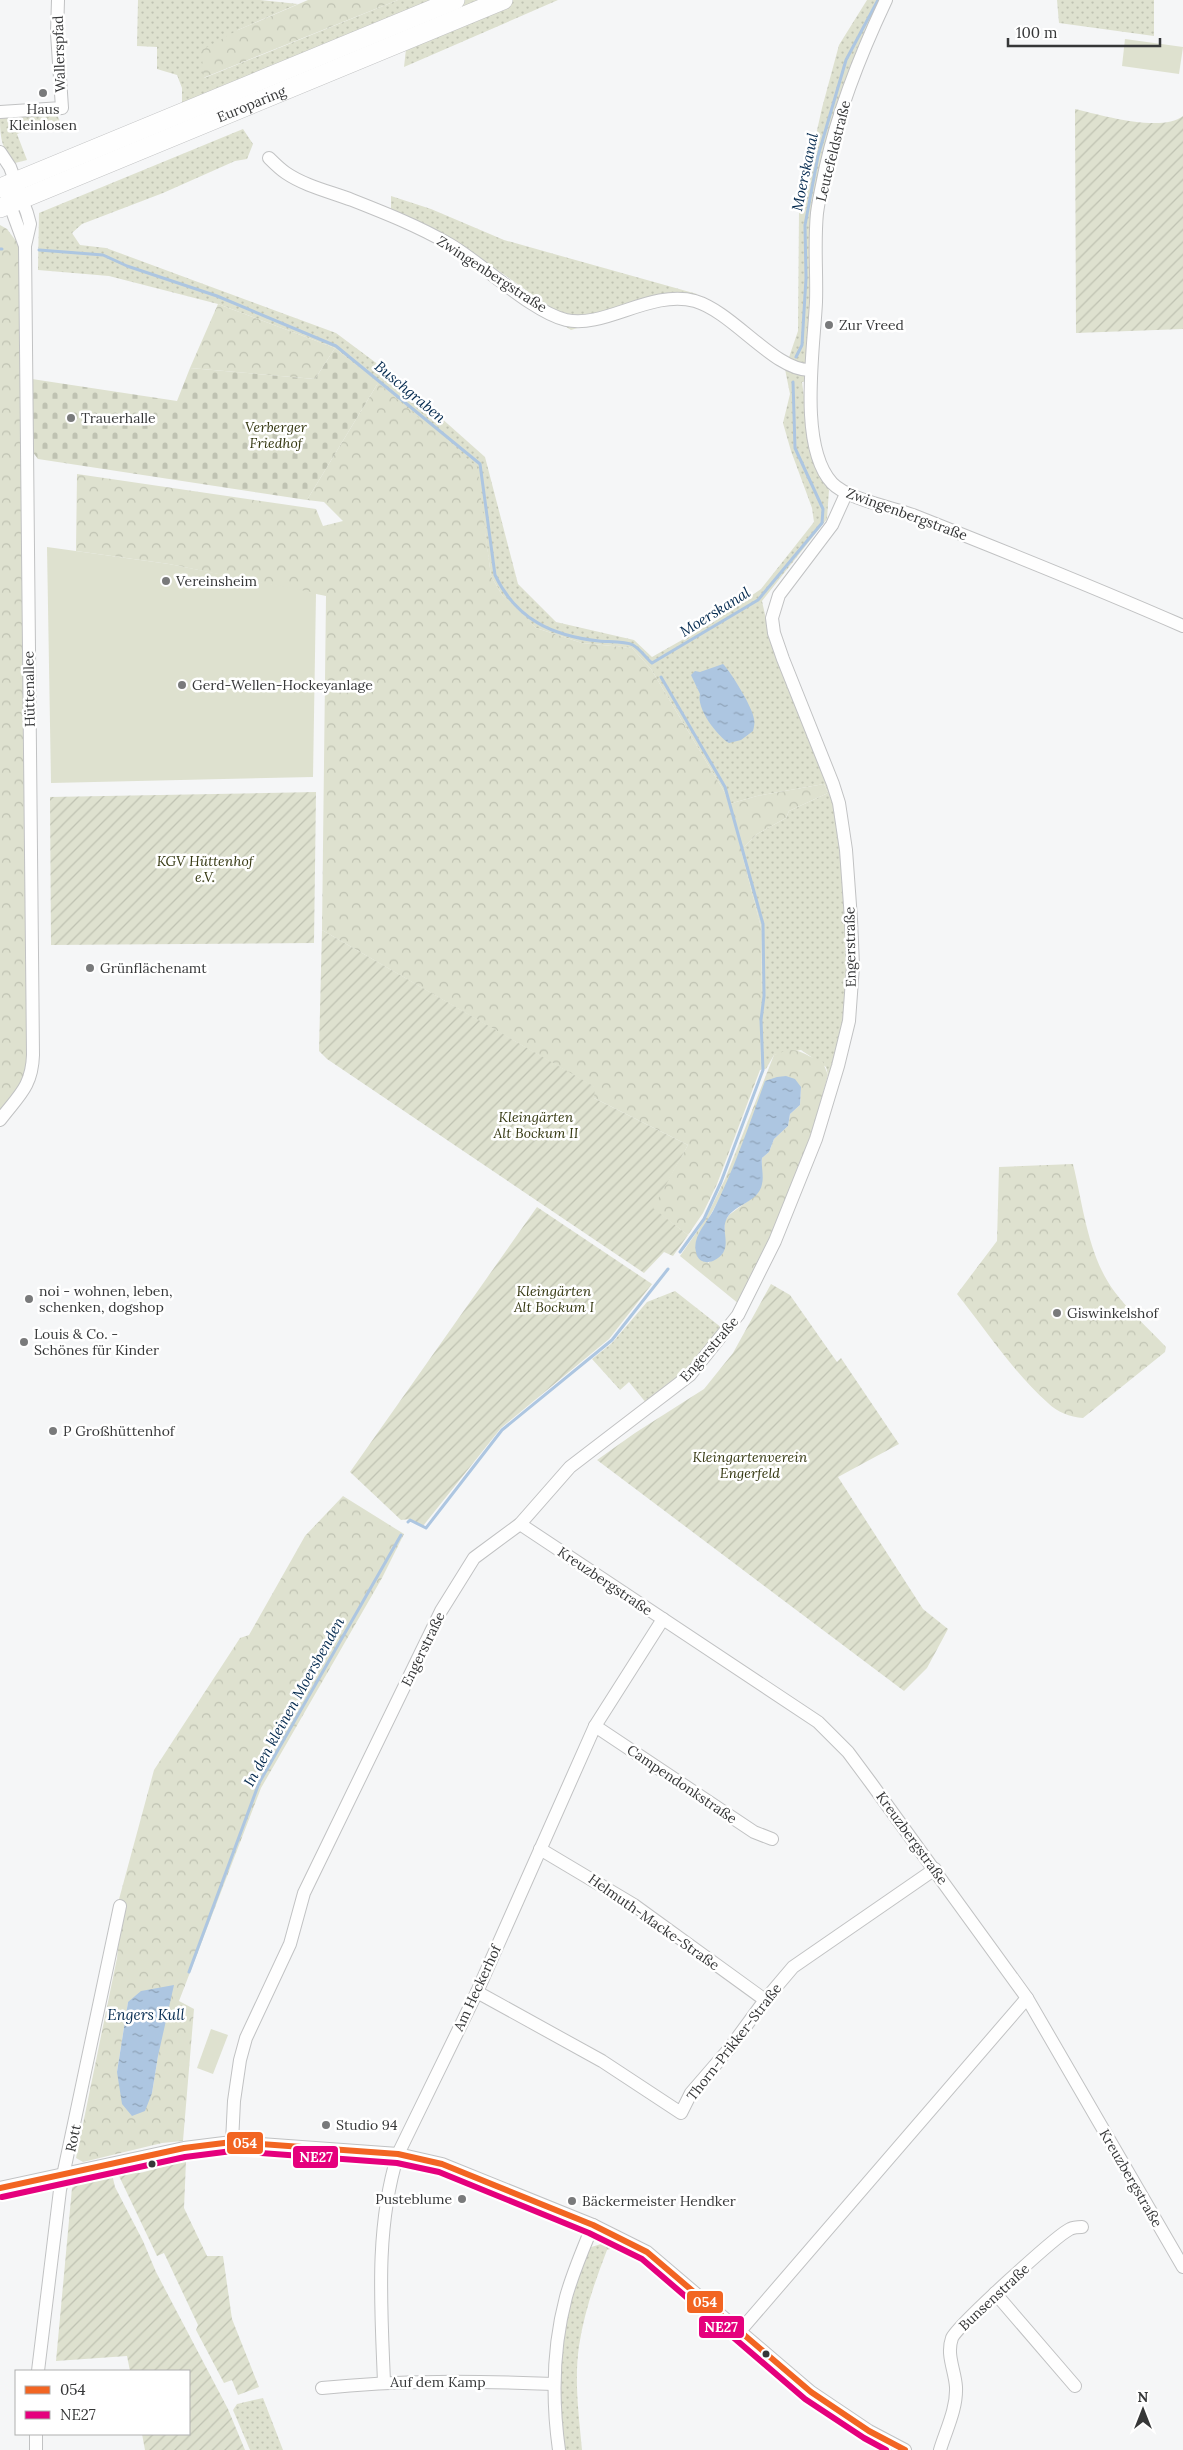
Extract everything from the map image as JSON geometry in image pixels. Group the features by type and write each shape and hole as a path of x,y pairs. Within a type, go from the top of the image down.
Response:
{"main road":[{"name":"Europaring","path":"7,192 455,0"},
{"name":"Europaring","path":"7,192 503,0"}],"street":[{"name":"Wallerspfad","path":"0,112 62,108 57,33 58,0"},
{"name":"Leutefeldstraße","path":"810,370 816,303 817,213 826,165 859,56 886,0"},
{"path":"0,152 10,167 7,192"},
{"name":"Zwingenbergstraße","path":"269,158 285,173 398,218 448,243 540,307 566,320 586,320 660,299 695,301 714,310 780,359 800,371 810,370 812,425 820,462 832,483 846,494 890,506 1068,576 1183,626"},
{"name":"Hüttenallee","path":"0,1120 26,1088 32,1072 25,246 30,224 7,192"},
{"name":"Engerstraße","path":"232,2142 234,2101 244,2045 290,1944 304,1893 441,1611 474,1558 520,1524 570,1468 690,1375 731,1327 764,1265 816,1140 849,1021 853,966 846,858 839,803 783,659 774,633 772,618 779,595 832,525 846,494"},
{"name":"Kreuzbergstraße","path":"520,1524 818,1722 848,1752 935,1869 1027,1998 1183,2267"},
{"name":"Am Heckerhof","path":"384,2382 380,2290 383,2226 390,2178 398,2154 477,1992 595,1726 664,1619"},
{"name":"Campendonkstraße","path":"595,1726 754,1832 772,1839"},
{"name":"Helmuth-Macke-Straße","path":"540,1849 634,1905 765,2000"},
{"name":"Thorn-Prikker-Straße","path":"477,1992 602,2061 682,2113 691,2094 729,2049 793,1966 935,1869"},
{"name":"Rott","path":"38,2370 60,2190 66,2174 120,1906"},
{"path":"740,2331 1027,1998"},
{"path":"0,2188 184,2148 232,2142 398,2154 442,2164 593,2225 647,2252 811,2392 869,2432 906,2450"},
{"path":"560,2450 554,2384 566,2298 593,2225"},
{"name":"Bunsenstraße","path":"940,2450 956,2403 956,2386 950,2351 952,2337 995,2293 1070,2229 1082,2226"},
{"path":"995,2293 1076,2386"},
{"name":"Auf dem Kamp","path":"322,2388 384,2382 456,2380 554,2384"},
{"path":"36,2435 36,2450"}],"green space":[{"path":"138,0 260,0 298,4 238,30 204,78 398,0 558,0 404,67 410,13 182,105 182,88 177,75 157,69 157,47 137,46"},
{"path":"308,0 398,0 203,78 202,50 238,30"},
{"path":"867,0 893,0 865,54 834,156 823,201 817,379 802,382 813,462 829,490 827,519 762,601 769,633 827,781 836,816 849,925 846,1017 834,1071 828,1075 826,1067 801,1050 774,1055 766,1069 760,1070 762,931 741,850 757,834 786,818 789,811 828,793 824,784 757,796 729,804 725,793 651,669 632,648 582,643 536,628 502,595 491,576 476,467 335,348 218,304 109,276 38,270 39,213 243,129 253,144 247,159 235,161 163,193 82,224 72,233 80,245 106,248 336,333 395,377 485,457 518,584 556,622 634,640 652,657 712,623 761,589 814,522 812,508 783,423 790,394 785,369 798,331 799,211 822,108 839,45"},
{"path":"1057,0 1154,0 1154,36 1059,23"},
{"path":"1125,39 1183,47 1179,74 1122,66"},
{"path":"1075,109 1146,123 1173,121 1183,116 1183,329 1076,333"},
{"path":"47,114 57,115 60,125 55,125 52,120 17,134 27,160 15,163 10,158 2,142 0,117 46,117"},
{"path":"391,196 431,209 504,240 697,294 688,304 659,303 571,330 538,309 543,302 466,248 391,210"},
{"path":"0,225 7,229 19,245 28,1080 0,1111"},
{"path":"218,304 335,348 315,379 190,368"},
{"name":"Verberger Friedhof","path":"335,348 378,383 307,500 38,459 32,451 32,379 177,401 190,368 315,379"},
{"path":"378,383 477,467 491,576 502,595 536,628 582,643 632,648 651,669 725,793 729,804 757,796 824,784 828,793 789,811 786,818 757,834 741,850 762,931 760,1070 717,1184 703,1213 688,1235 652,1208 688,1145 594,1098 594,1087 322,930 326,596 169,564 76,551 77,474 316,509 323,526 343,521 324,502 307,500"},
{"name":"Gerd-Wellen-Hockeyanlage","path":"47,547 169,564 316,593 313,777 51,783"},
{"name":"KGV Hüttenhof e.V.","path":"316,792 314,943 51,945 50,797"},
{"name":"Kleingärten Alt Bockum II","path":"322,930 595,1087 594,1098 688,1145 653,1208 688,1235 673,1256 664,1252 644,1273 327,1059 319,1051"},
{"path":"794,1050 822,1060 828,1075 807,1151 758,1269 739,1304 680,1256 705,1220 725,1179 774,1055","holes":["801,1087 800,1105 790,1114 788,1126 774,1139 769,1152 762,1158 762,1179 757,1194 729,1215 725,1221 723,1252 708,1263 704,1227 725,1188"]},
{"path":"1073,1164 1087,1230 1105,1277 1126,1306 1166,1347 1165,1352 1083,1418 1060,1411 1035,1391 1011,1364 957,1294 997,1241 999,1167"},
{"name":"Kleingärten Alt Bockum I","path":"537,1207 652,1284 609,1339 501,1428 423,1526 410,1519 401,1520 350,1472"},
{"name":"Kleingartenverein Engerfeld","path":"771,1284 790,1295 837,1362 841,1358 899,1444 838,1477 923,1609 948,1629 927,1668 904,1691 597,1460 704,1389 733,1353"},
{"path":"675,1291 722,1328 686,1373 647,1404 629,1382 620,1390 592,1359 612,1343 647,1302"},
{"path":"343,1496 404,1534 382,1578 261,1788 179,2001 194,2009 183,2141 162,2143 83,2162 76,2158 117,1958 122,1904 118,1903 154,1770 240,1638 249,1635 305,1536","holes":["128,2002 158,2056 152,2093 117,2072"]},
{"path":"211,2029 228,2035 213,2074 197,2068"},
{"path":"186,2161 184,2208 207,2256 223,2256 232,2319 259,2387 238,2395 232,2380 224,2383 196,2330 198,2325 164,2253 157,2256 119,2176 123,2171 140,2173"},
{"path":"112,2174 115,2187 143,2241 156,2272 228,2409 245,2450 145,2450 142,2435 190,2435 190,2370 130,2370 127,2356 56,2361 72,2188 85,2180"},
{"path":"611,2241 617,2247 607,2250 598,2273 590,2297 579,2346 577,2385 582,2450 563,2450 557,2398 567,2304 588,2248"},
{"path":"263,2398 283,2450 250,2450 233,2410 237,2404"}],"water":[{"path":"723,664 746,699 753,714 754,722 753,731 741,740 729,743 713,728 704,714 701,707 700,694 691,675 695,671 700,672"},
{"path":"786,1076 795,1079 801,1087 800,1105 790,1114 788,1126 774,1139 769,1152 762,1158 763,1181 760,1190 752,1199 735,1209 727,1218 725,1223 726,1241 724,1252 713,1261 702,1261 696,1252 696,1241 728,1180 765,1081"},
{"name":"Engers Kull","path":"174,1985 158,2056 152,2093 145,2111 132,2116 122,2104 117,2072 128,2002 141,1991"}],"waterway":[{"name":"Moerskanal","path":"796,357 802,345 806,278 805,225 818,156 846,60 878,0"},
{"name":"Buschgraben","path":"39,250 103,255 127,266 217,296 336,346 480,464 495,575 514,603 537,623 551,630 582,639 630,644 652,663 758,600 822,523 823,509 795,448 793,382"},
{"name":"In den kleinen Moersbenden","path":"661,677 725,787 763,924 764,996 761,1020 763,1070 721,1182 704,1219 680,1252"},
{"name":"In den kleinen Moersbenden","path":"408,1522 410,1520 426,1528 502,1430 612,1340 668,1269"},
{"name":"In den kleinen Moersbenden","path":"189,1972 259,1783 401,1535"}],"transit line":[{"name":"054","path":"0,2188 184,2148 232,2142 398,2154 442,2164 593,2225 647,2252 811,2392 869,2431 905,2450"},
{"name":"NE27","path":"2,2197 185,2157 232,2151 397,2163 439,2172 589,2233 642,2259 805,2399 864,2438 886,2450"}],"place":[{"name":"Haus Kleinlosen","path":"43,93"},
{"name":"Zur Vreed","path":"829,325"},
{"name":"Trauerhalle","path":"71,418"},
{"name":"Vereinsheim","path":"166,581"},
{"name":"Gerd-Wellen-Hockeyanlage","path":"182,685"},
{"name":"Grünflächenamt","path":"90,968"},
{"name":"noi - wohnen, leben, schenken, dogshop","path":"29,1299"},
{"name":"Giswinkelshof","path":"1057,1313"},
{"name":"Louis & Co. - Schönes für Kinder","path":"24,1342"},
{"name":"P Großhüttenhof","path":"53,1431"},
{"name":"Studio 94","path":"326,2125"},
{"name":"Pusteblume","path":"462,2199"},
{"name":"Bäckermeister Hendker","path":"572,2201"}]}
